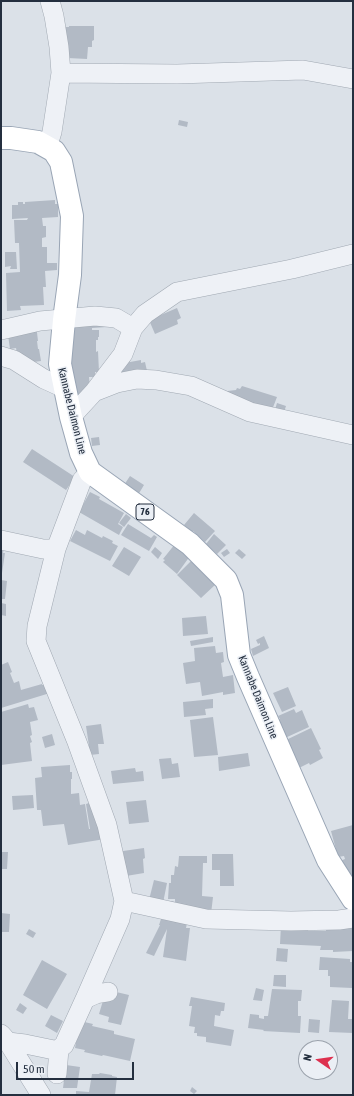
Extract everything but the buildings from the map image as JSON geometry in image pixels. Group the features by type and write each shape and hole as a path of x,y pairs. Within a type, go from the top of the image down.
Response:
{"main road":[{"name":"Kannabe Daimon Line","path":"1,138 38,142 54,151 61,162 72,216 70,275 60,364 71,417 81,453 90,472 190,544 226,580 232,595 239,655 328,860 353,899"}],"street":[{"path":"47,148 52,132 61,73 59,47 50,1"},
{"path":"61,73 177,74 303,70 353,79"},
{"path":"71,417 94,392 123,354 134,328 145,314 177,292 292,269 353,254"},
{"path":"1,330 40,321 96,316 116,318 134,328"},
{"path":"1,356 14,360 44,379 66,389"},
{"path":"94,392 117,383 137,379 156,380 191,386 250,412 353,435"},
{"path":"4,1038 54,1050 59,1049 64,1045 120,920 124,900 107,825 77,742 36,641 38,626 56,549 82,480 90,472"},
{"path":"1,540 43,549 56,549"},
{"path":"124,900 206,919 291,921 339,920 353,918"},
{"path":"85,999 96,994 108,992"},
{"path":"4,1038 41,1095"},
{"path":"57,1074 59,1049"}]}
